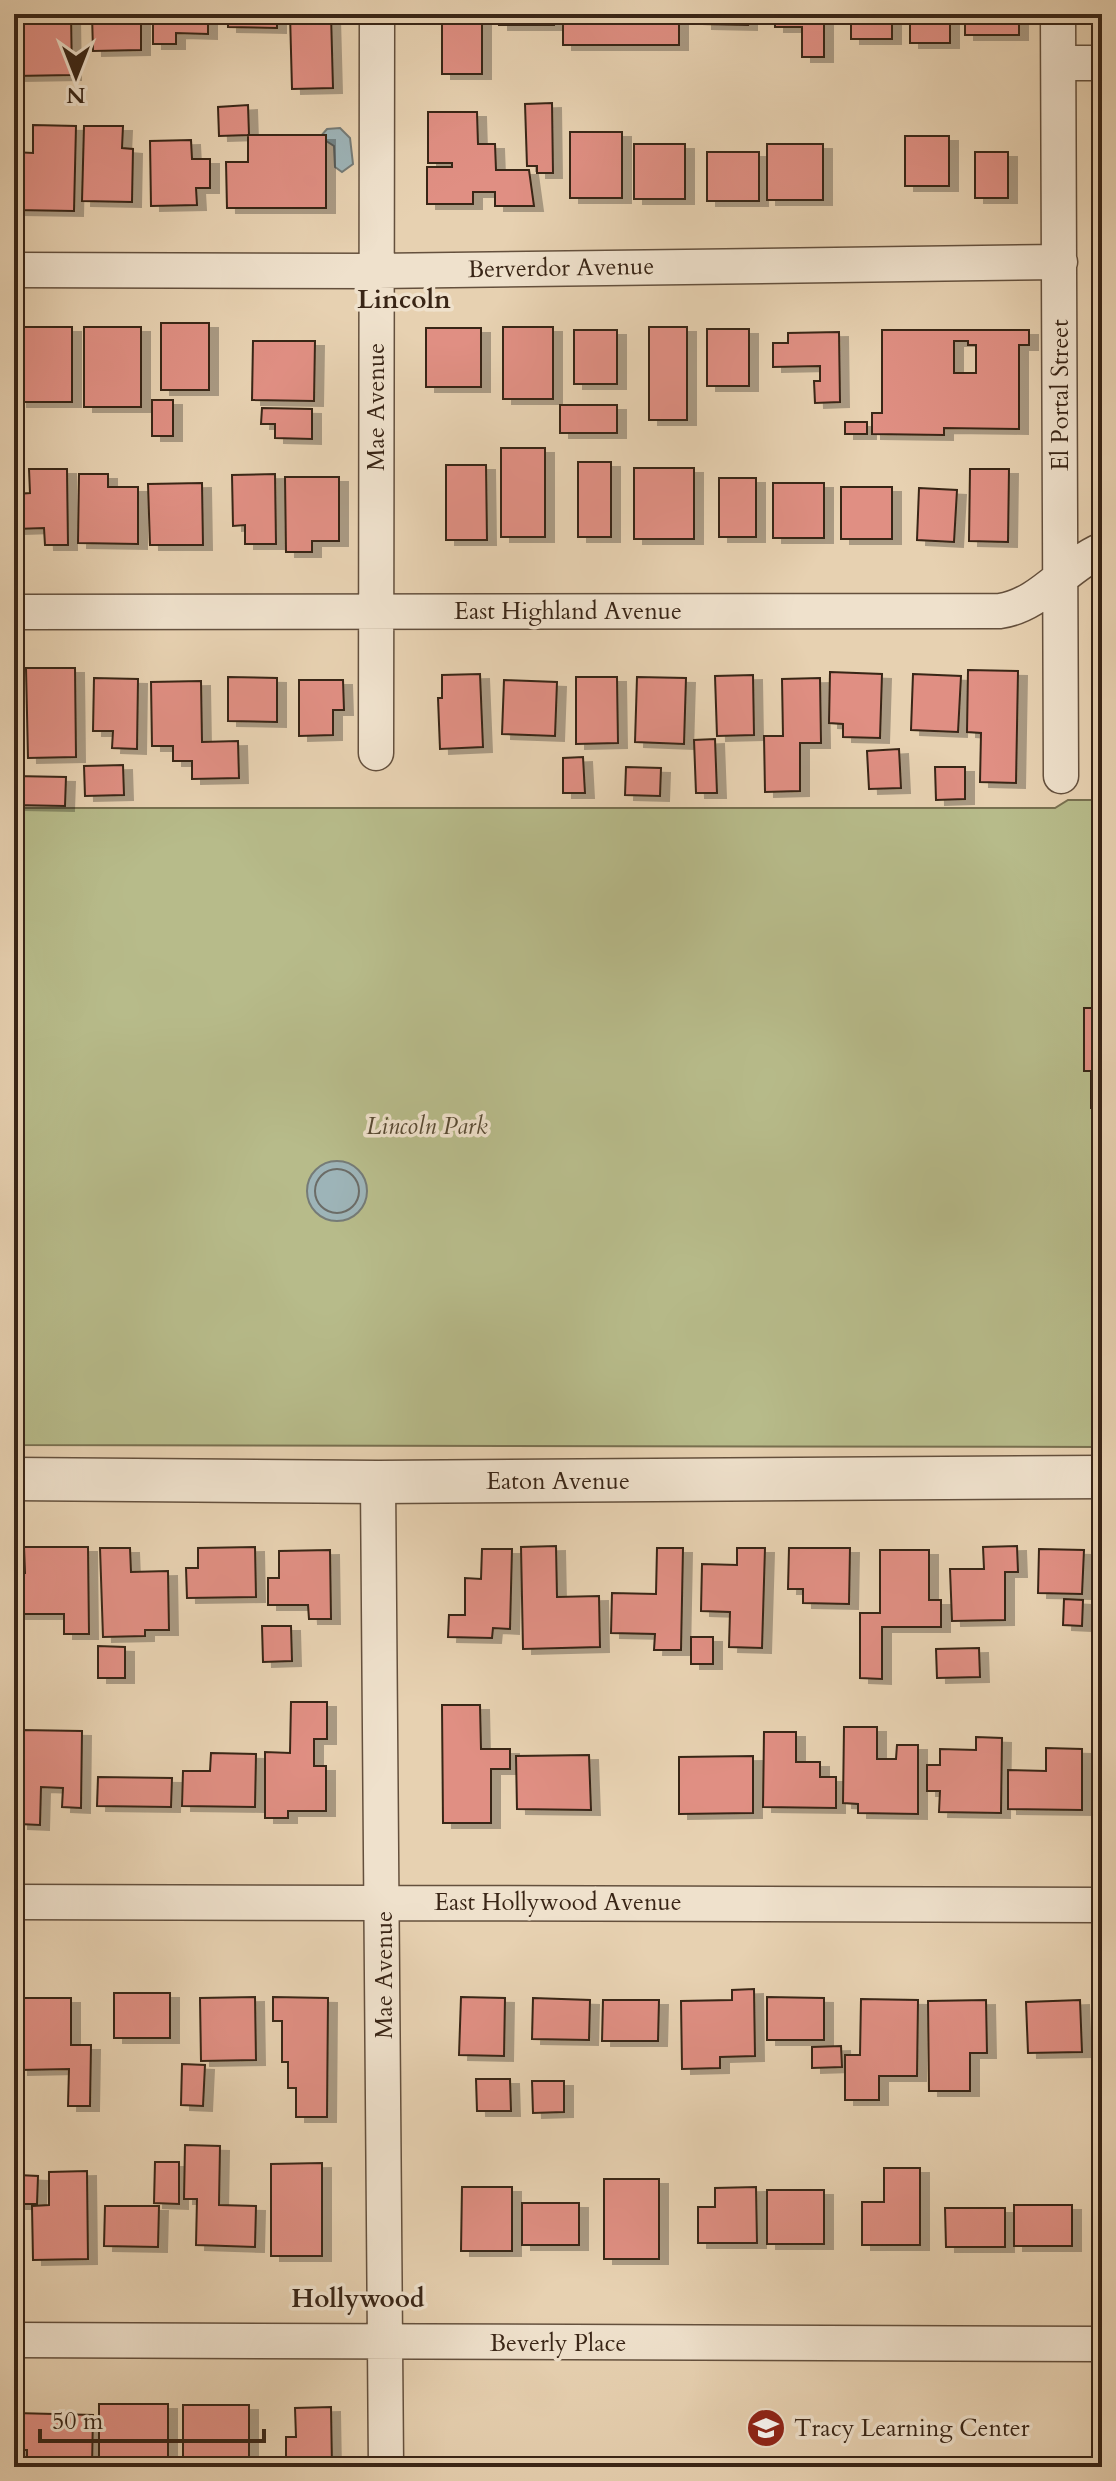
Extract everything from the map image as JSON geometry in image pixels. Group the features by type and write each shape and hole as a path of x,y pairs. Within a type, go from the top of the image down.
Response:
{"street":[{"name":"Mae Avenue","path":"376,753 377,14"},
{"name":"El Portal Street","path":"1058,14 1061,776"},
{"path":"1059,63 1102,63"},
{"name":"Berverdor Avenue","path":"14,270 376,271 1060,262"},
{"name":"East Highland Avenue","path":"14,612 1000,611 1021,608 1087,557 1102,550"},
{"name":"Eaton Avenue","path":"14,1479 378,1482 1102,1477"},
{"name":"Mae Avenue","path":"378,1482 384,1902 386,2467"},
{"name":"East Hollywood Avenue","path":"14,1902 1102,1905"},
{"name":"Beverly Place","path":"14,2340 1102,2344"}],"green space":[{"name":"Lincoln Park","path":"1068,800 1102,800 1102,1447 14,1445 14,808 1055,808"}],"water":[{"path":"340,128 350,138 353,164 342,172 335,167 334,146 320,137 327,129"},
{"path":"337,1161 359,1169 367,1191 359,1213 337,1221 315,1213 307,1191 315,1169"}],"building":[{"path":"56,14 71,14 72,75 15,76 14,20 56,19"},
{"path":"92,14 141,14 141,50 93,51"},
{"path":"153,14 208,14 208,34 176,33 176,44 153,44"},
{"path":"228,14 277,14 277,28 228,27"},
{"path":"290,14 331,14 333,88 292,89"},
{"path":"442,14 482,14 482,74 442,74"},
{"path":"499,14 554,14 554,25 499,25"},
{"path":"563,14 679,14 679,45 563,45"},
{"path":"703,14 748,14 748,25 703,24"},
{"path":"775,14 824,14 824,57 802,57 802,27 775,27"},
{"path":"851,14 892,14 892,39 851,39"},
{"path":"910,14 950,14 950,43 910,43"},
{"path":"965,14 1019,14 1019,35 965,35"},
{"path":"552,103 553,173 537,173 537,166 527,166 525,104"},
{"path":"248,105 249,135 219,136 218,107"},
{"path":"428,112 477,112 478,144 495,144 496,170 529,170 534,206 495,206 495,192 473,192 473,204 427,204 427,167 452,167 452,163 428,163"},
{"path":"33,125 76,126 74,211 14,210 14,152 33,153"},
{"path":"84,126 123,126 122,148 133,149 132,202 82,201"},
{"path":"570,132 622,132 622,198 570,198"},
{"path":"248,135 326,135 326,208 227,208 226,162 248,162"},
{"path":"905,136 949,136 949,186 905,186"},
{"path":"191,140 192,159 210,159 210,188 196,188 197,205 151,206 150,141"},
{"path":"634,144 685,144 685,199 634,199"},
{"path":"767,144 823,144 823,200 767,200"},
{"path":"707,152 759,152 759,201 707,201"},
{"path":"975,152 1008,152 1008,198 975,198"},
{"path":"161,323 209,323 209,390 161,390"},
{"path":"18,327 72,327 72,402 18,402"},
{"path":"84,327 141,327 141,407 84,407"},
{"path":"503,327 553,327 553,399 503,399"},
{"path":"649,327 687,327 687,420 649,420"},
{"path":"426,328 481,328 481,387 426,387"},
{"path":"707,329 749,329 749,386 707,386"},
{"path":"574,330 617,330 617,384 574,384"},
{"path":"882,330 1029,330 1029,345 1019,345 1019,429 944,428 944,435 872,434 872,413 882,413","holes":["954,341 968,341 968,345 976,345 976,373 954,373"]},
{"path":"839,332 840,402 815,403 814,381 820,381 820,366 773,367 773,343 788,343 788,333"},
{"path":"253,341 315,341 314,401 252,400"},
{"path":"152,400 173,400 173,436 152,436"},
{"path":"560,405 617,405 617,433 560,433"},
{"path":"262,408 312,409 312,439 275,438 275,424 261,424"},
{"path":"845,422 867,422 867,434 845,434"},
{"path":"501,448 545,448 545,537 501,537"},
{"path":"578,462 611,462 611,537 578,537"},
{"path":"446,465 486,465 487,540 446,540"},
{"path":"634,468 694,468 694,539 634,539"},
{"path":"29,469 67,469 68,545 45,545 44,528 16,529 16,494 30,493"},
{"path":"970,469 1009,469 1008,542 969,541"},
{"path":"79,474 108,474 108,487 138,487 138,544 78,543"},
{"path":"275,474 276,544 245,544 245,525 233,526 232,475"},
{"path":"285,477 339,477 339,541 312,541 312,552 286,552"},
{"path":"719,478 756,478 756,537 719,537"},
{"path":"202,483 203,545 150,545 148,484"},
{"path":"773,483 824,483 824,538 773,538"},
{"path":"841,487 892,487 892,539 841,539"},
{"path":"919,488 957,490 954,542 917,540"},
{"path":"26,668 75,668 76,757 28,758"},
{"path":"968,670 1018,671 1016,783 980,782 981,733 967,732"},
{"path":"830,672 882,674 880,738 843,737 843,724 829,723"},
{"path":"480,674 483,747 440,749 438,698 442,698 442,675"},
{"path":"913,674 961,676 958,732 911,730"},
{"path":"753,675 754,735 717,736 715,676"},
{"path":"228,677 277,678 277,722 228,721"},
{"path":"576,677 617,677 618,743 576,744"},
{"path":"637,677 686,678 684,744 635,742"},
{"path":"94,678 138,679 137,749 112,748 113,731 93,731"},
{"path":"820,678 821,743 800,743 800,791 765,792 764,736 783,736 782,679"},
{"path":"299,680 343,680 344,710 333,710 333,735 299,736"},
{"path":"504,680 557,682 555,736 502,734"},
{"path":"201,681 202,742 238,741 239,778 192,779 192,761 173,761 173,746 152,746 151,682"},
{"path":"715,739 717,793 696,793 694,740"},
{"path":"899,749 901,788 869,789 867,751"},
{"path":"583,757 585,793 563,793 563,758"},
{"path":"123,765 124,795 85,796 84,766"},
{"path":"626,767 661,768 660,796 625,795"},
{"path":"935,767 965,767 965,799 936,800"},
{"path":"14,776 66,777 65,806 14,805"},
{"path":"1084,1008 1102,1008 1102,1108 1091,1108 1091,1071 1084,1071"},
{"path":"556,1546 557,1597 599,1596 600,1647 523,1649 521,1547"},
{"path":"1017,1546 1018,1572 1005,1572 1005,1620 952,1621 950,1569 984,1569 983,1547"},
{"path":"24,1547 88,1547 89,1634 64,1634 64,1614 14,1614 14,1573 25,1573"},
{"path":"255,1547 256,1597 187,1598 186,1568 198,1568 198,1548"},
{"path":"100,1548 130,1548 131,1572 168,1571 169,1630 145,1630 145,1636 103,1637"},
{"path":"657,1548 683,1548 681,1650 654,1650 655,1634 611,1633 612,1593 656,1594"},
{"path":"737,1548 765,1548 762,1648 729,1647 730,1612 701,1611 702,1564 737,1565"},
{"path":"789,1548 850,1548 849,1604 803,1603 803,1589 788,1589"},
{"path":"482,1549 512,1549 510,1629 493,1628 492,1638 448,1637 449,1615 465,1615 465,1578 481,1579"},
{"path":"1039,1549 1084,1550 1082,1594 1038,1593"},
{"path":"330,1550 331,1619 309,1619 308,1605 268,1605 268,1578 279,1578 279,1551"},
{"path":"880,1550 929,1550 929,1600 941,1600 941,1627 882,1627 882,1679 860,1678 860,1613 880,1613"},
{"path":"1064,1599 1083,1600 1082,1626 1063,1625"},
{"path":"262,1626 291,1626 292,1661 263,1662"},
{"path":"691,1637 713,1637 713,1664 691,1664"},
{"path":"98,1646 125,1647 125,1678 98,1678"},
{"path":"979,1648 980,1677 937,1678 936,1649"},
{"path":"291,1702 327,1702 327,1739 314,1739 314,1766 326,1766 326,1811 288,1811 288,1818 265,1818 265,1752 290,1753"},
{"path":"442,1705 480,1705 481,1749 510,1749 510,1769 491,1769 491,1823 443,1823"},
{"path":"844,1727 877,1727 877,1759 896,1759 897,1745 918,1745 918,1814 858,1813 858,1804 843,1803"},
{"path":"21,1730 82,1731 81,1808 62,1807 63,1788 41,1787 40,1825 19,1824"},
{"path":"764,1732 796,1732 796,1762 820,1762 820,1777 836,1777 836,1808 763,1807"},
{"path":"976,1737 1002,1738 1001,1813 939,1812 940,1791 927,1791 927,1765 940,1765 940,1749 976,1750"},
{"path":"1046,1748 1082,1749 1082,1810 1008,1809 1008,1770 1046,1771"},
{"path":"1098,1751 1102,1751 1102,1811 1097,1811"},
{"path":"211,1753 256,1754 255,1807 182,1806 183,1771 210,1771"},
{"path":"589,1755 591,1810 517,1809 516,1756"},
{"path":"753,1756 753,1813 679,1814 679,1757"},
{"path":"98,1777 172,1778 171,1807 97,1806"},
{"path":"754,1989 755,2056 720,2057 720,2068 682,2069 681,2001 732,2000 732,1990"},
{"path":"114,1993 170,1993 170,2038 114,2038"},
{"path":"255,1997 256,2060 201,2061 200,1998"},
{"path":"273,1997 328,1998 327,2117 296,2117 296,2088 288,2088 288,2062 282,2062 282,2021 273,2021"},
{"path":"461,1997 505,1998 504,2056 459,2055"},
{"path":"767,1997 824,1998 824,2040 767,2040"},
{"path":"19,1998 71,1998 71,2045 91,2045 90,2106 68,2106 69,2069 19,2070"},
{"path":"533,1998 590,2000 589,2040 532,2039"},
{"path":"861,1999 918,2000 917,2076 879,2076 879,2100 845,2100 845,2055 860,2055"},
{"path":"1100,1999 1102,1999 1101,2068"},
{"path":"603,2000 659,2000 658,2041 602,2041"},
{"path":"986,2000 987,2053 970,2053 970,2091 929,2091 928,2001"},
{"path":"1080,2000 1082,2052 1028,2053 1026,2002"},
{"path":"841,2046 842,2067 812,2068 812,2047"},
{"path":"182,2064 205,2065 203,2106 181,2105"},
{"path":"476,2079 510,2079 511,2111 477,2111"},
{"path":"532,2081 564,2081 564,2112 533,2113"},
{"path":"185,2145 220,2146 219,2205 256,2206 255,2247 196,2245 197,2199 184,2199"},
{"path":"155,2162 179,2162 179,2204 154,2203"},
{"path":"322,2163 322,2256 271,2256 271,2164"},
{"path":"884,2168 920,2168 920,2245 862,2245 862,2202 884,2202"},
{"path":"87,2171 88,2259 33,2260 32,2206 49,2205 49,2172"},
{"path":"18,2175 38,2176 37,2204 17,2204"},
{"path":"604,2179 659,2179 659,2259 604,2259"},
{"path":"462,2187 512,2187 512,2251 461,2251"},
{"path":"756,2187 757,2243 698,2243 698,2207 715,2207 715,2188"},
{"path":"767,2190 824,2190 824,2244 767,2244"},
{"path":"522,2203 579,2203 579,2245 522,2245"},
{"path":"1014,2205 1072,2205 1072,2246 1014,2246"},
{"path":"105,2206 159,2206 158,2247 104,2246"},
{"path":"945,2208 1005,2208 1005,2247 946,2247"},
{"path":"99,2404 168,2404 168,2467 99,2467"},
{"path":"183,2405 249,2405 249,2467 183,2467"},
{"path":"331,2407 332,2467 296,2467 296,2460 286,2460 286,2437 296,2437 295,2408"},
{"path":"15,2413 93,2415 92,2467 27,2467 27,2450 14,2450"}],"place":[{"name":"Tracy Learning Center","path":"766,2428"}],"district":[{"name":"Lincoln","path":"404,299"},
{"name":"Hollywood","path":"358,2298"}]}
